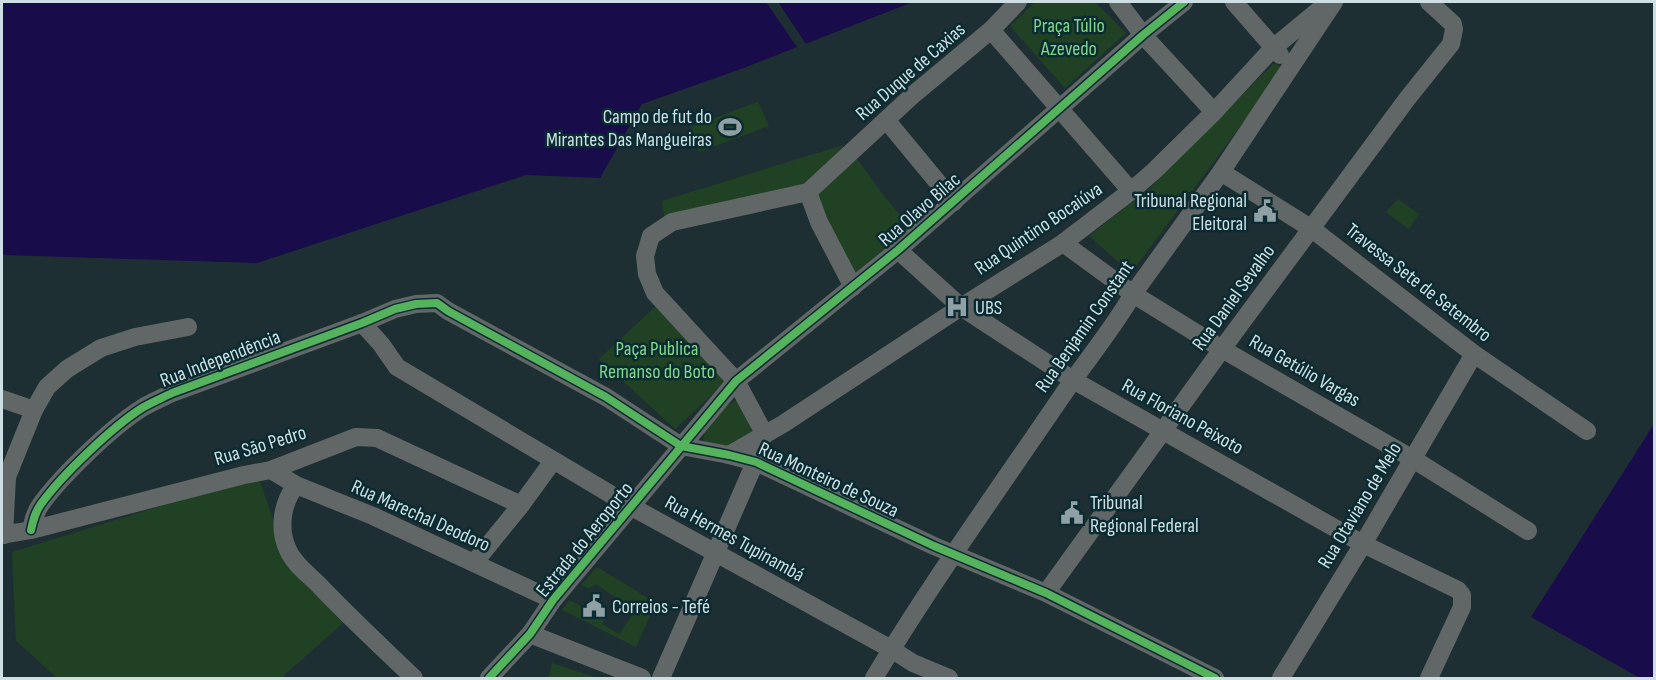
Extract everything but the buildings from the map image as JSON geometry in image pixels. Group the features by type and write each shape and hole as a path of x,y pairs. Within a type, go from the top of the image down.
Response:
{"street":[{"name":"Rua Duque de Caxias","path":"808,192 914,94 991,30 1018,2"},
{"path":"1118,2 1143,35 1214,112"},
{"name":"Rua Olavo Bilac","path":"681,446 736,381 898,250 1143,35 1184,2"},
{"path":"1234,2 1273,48 1292,66"},
{"name":"Rua Quintino Bocaiúva","path":"729,455 765,435 1063,243 1131,191 1214,112 1273,48 1329,2"},
{"name":"Rua Benjamin Constant","path":"874,678 909,620 1121,315 1133,294 1221,172 1334,2"},
{"name":"Rua Daniel Sevalho","path":"1046,593 1222,349 1407,99 1451,44 1454,29 1449,19 1429,2"},
{"path":"991,30 1058,110 1131,191"},
{"path":"887,121 954,202"},
{"name":"Travessa Sete de Setembro","path":"1221,172 1312,229 1474,354 1587,431"},
{"path":"661,678 756,462 765,435 736,381 655,293 647,274 645,256 651,236 672,222 808,192 819,222 853,287"},
{"name":"Rua Getúlio Vargas","path":"1063,243 1133,294 1222,349 1413,459 1528,531"},
{"name":"Rua Floriano Peixoto","path":"898,250 961,307 1073,381 1363,544 1458,590 1462,595 1462,607 1429,678"},
{"name":"Rua Independência","path":"31,530 33,518 40,505 68,474 113,430 142,408 172,393 395,309 416,304 437,303"},
{"name":"Rua Monteiro de Souza","path":"437,303 606,397 681,446 756,462 954,555 1046,593 1215,678"},
{"name":"Rua Hermes Tupinambá","path":"362,323 397,367 455,403 482,416 553,461 715,554 913,663 949,678"},
{"path":"3,535 4,476 46,387 67,369 101,348 135,337 188,327"},
{"name":"Rua Otaviano de Melo","path":"1281,678 1363,544 1474,354"},
{"path":"2,399 34,410"},
{"name":"Rua São Pedro","path":"3,535 271,470 356,437 376,438 521,505"},
{"name":"Estrada do Aeroporto","path":"489,678 530,634 554,600 681,446"},
{"path":"474,563 553,461"},
{"name":"Rua Marechal Deodoro","path":"271,470 296,485 373,516 554,600"},
{"path":"296,485 286,502 282,523 282,532 288,552 294,561 414,678"},
{"path":"530,634 642,678"}],"green space":[{"name":"Praça Túlio Azevedo","path":"1035,2 1095,2 1126,33 1065,88 1010,26"},
{"path":"1274,63 1283,69 1131,273 1089,236 1150,188"},
{"name":"Campo de fut do Mirantes Das Mangueiras","path":"758,102 769,126 699,152 690,127"},
{"path":"843,145 836,161 806,188 665,224 662,201"},
{"path":"856,157 883,195 911,228 852,277 815,198"},
{"path":"1398,199 1419,214 1409,229 1386,212"},
{"name":"Paça Publica Remanso do Boto","path":"658,304 730,378 675,429 599,359"},
{"path":"740,398 752,432 724,448 703,444 704,433 725,407"},
{"path":"258,476 288,563 343,623 281,678 57,678 16,641 12,552"},
{"path":"597,567 656,603 636,647 562,610 569,600 605,618 602,624 619,634 635,611 596,584 590,588 581,585"},
{"path":"552,663 598,678 548,678"}],"shaded area":[{"path":"2,2 913,2 741,69 642,104 600,178 526,175 257,263 2,255"},
{"path":"1654,424 1654,678 1640,678 1531,617"}],"pier":[{"path":"766,2 778,2 808,47 799,50"}],"cycle path":[{"path":"489,678 530,634 553,600 736,381 898,250 1143,35 1184,2"},
{"path":"31,530 39,507 61,479 102,439 146,406 172,393 395,309 416,304 437,303 606,397 681,446 756,462 934,546 1046,593 1215,678"}],"place":[{"name":"Campo de fut do Mirantes Das Mangueiras","path":"730,127"},
{"name":"Tribunal Regional Eleitoral","path":"1265,211"},
{"name":"UBS","path":"957,307"},
{"name":"Tribunal Regional Federal","path":"1072,513"},
{"name":"Correios - Tefé","path":"594,606"}]}
